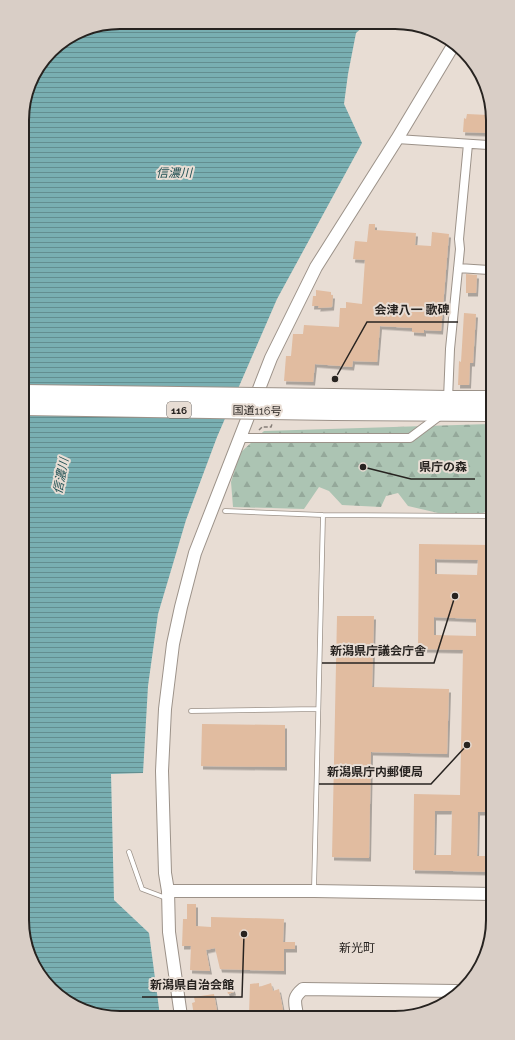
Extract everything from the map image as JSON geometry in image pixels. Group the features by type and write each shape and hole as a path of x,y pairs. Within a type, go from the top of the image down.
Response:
{"highway":[{"name":"国道116号","path":"29,393 333,405"},
{"name":"国道116号","path":"446,406 486,400"},
{"name":"国道116号","path":"29,407 333,405 446,406 486,411"}],"street":[{"path":"180,1011 169,932 168,895 165,872 162,770 165,709 173,644 195,553 271,358 316,267 452,50"},
{"path":"397,138 486,146"},
{"path":"239,438 410,438 446,406 468,144"},
{"path":"458,268 486,270"},
{"path":"168,895 314,891 486,894"},
{"path":"296,1011 295,1001 297,994 303,989 450,992"}],"lane":[{"path":"225,511 486,516"},
{"path":"314,891 322,514"},
{"path":"191,711 318,709"},
{"path":"129,852 142,889 168,895"}],"path":[{"path":"258,431 262,427 271,427 272,422"}],"green space":[{"path":"486,424 486,512 483,513 438,513 408,506 398,493 386,496 381,507 342,505 329,491 319,487 304,509 233,507 231,482 240,453 264,431"}],"water":[{"name":"信濃川","path":"120,29 361,29 356,33 344,104 362,143 277,299 217,437 186,520 158,614 148,686 143,773 111,774 114,900 149,933 159,1011 108,1010 85,1004 75,999 56,984 44,970 38,960 30,932 29,114 32,97 38,80 44,70 60,52 75,41 97,32"}],"building":[{"path":"467,114 486,115 486,133 463,132 464,118 466,119"},
{"path":"369,224 375,224 375,230 416,233 415,245 431,246 432,232 449,234 441,331 424,330 424,333 412,332 412,328 380,326 377,362 353,361 352,367 315,364 313,382 284,381 286,356 291,356 293,334 303,334 304,325 339,327 340,308 346,308 346,302 362,304 365,260 353,259 355,241 367,242"},
{"path":"466,274 477,275 476,293 466,293"},
{"path":"316,290 331,292 331,295 333,295 332,307 318,308 319,306 312,306 313,296 316,296"},
{"path":"464,313 476,314 473,363 470,363 469,385 458,385 459,361 461,362"},
{"path":"419,544 486,545 486,812 478,812 477,856 486,856 486,872 413,870 414,794 460,795 463,650 418,649","holes":["435,559 478,560 477,575 435,574","434,617 476,619 476,636 434,635","435,811 452,811 451,855 434,855"]},
{"path":"337,616 374,616 372,687 449,689 447,754 371,752 369,858 332,857"},
{"path":"202,724 285,725 285,767 201,766"},
{"path":"187,904 196,904 196,926 211,927 211,917 284,919 283,942 295,942 295,949 284,949 284,971 220,969 215,948 206,950 210,971 190,970 191,946 182,946 183,919 187,919"},
{"path":"231,981 234,992 228,994 225,983"},
{"path":"259,983 259,987 271,983 273,991 279,989 283,1011 249,1011 250,984"},
{"path":"214,994 217,1011 193,1011 192,1003 195,1002 194,997"}],"place":[{"name":"会津八一 歌碑","path":"335,379"},
{"name":"県庁の森","path":"363,467"},
{"name":"新潟県庁議会庁舎","path":"455,596"},
{"name":"新潟県庁内郵便局","path":"467,745"},
{"name":"新潟県自治会館","path":"244,934"}],"district":[{"name":"新光町","path":"357,948"}]}
